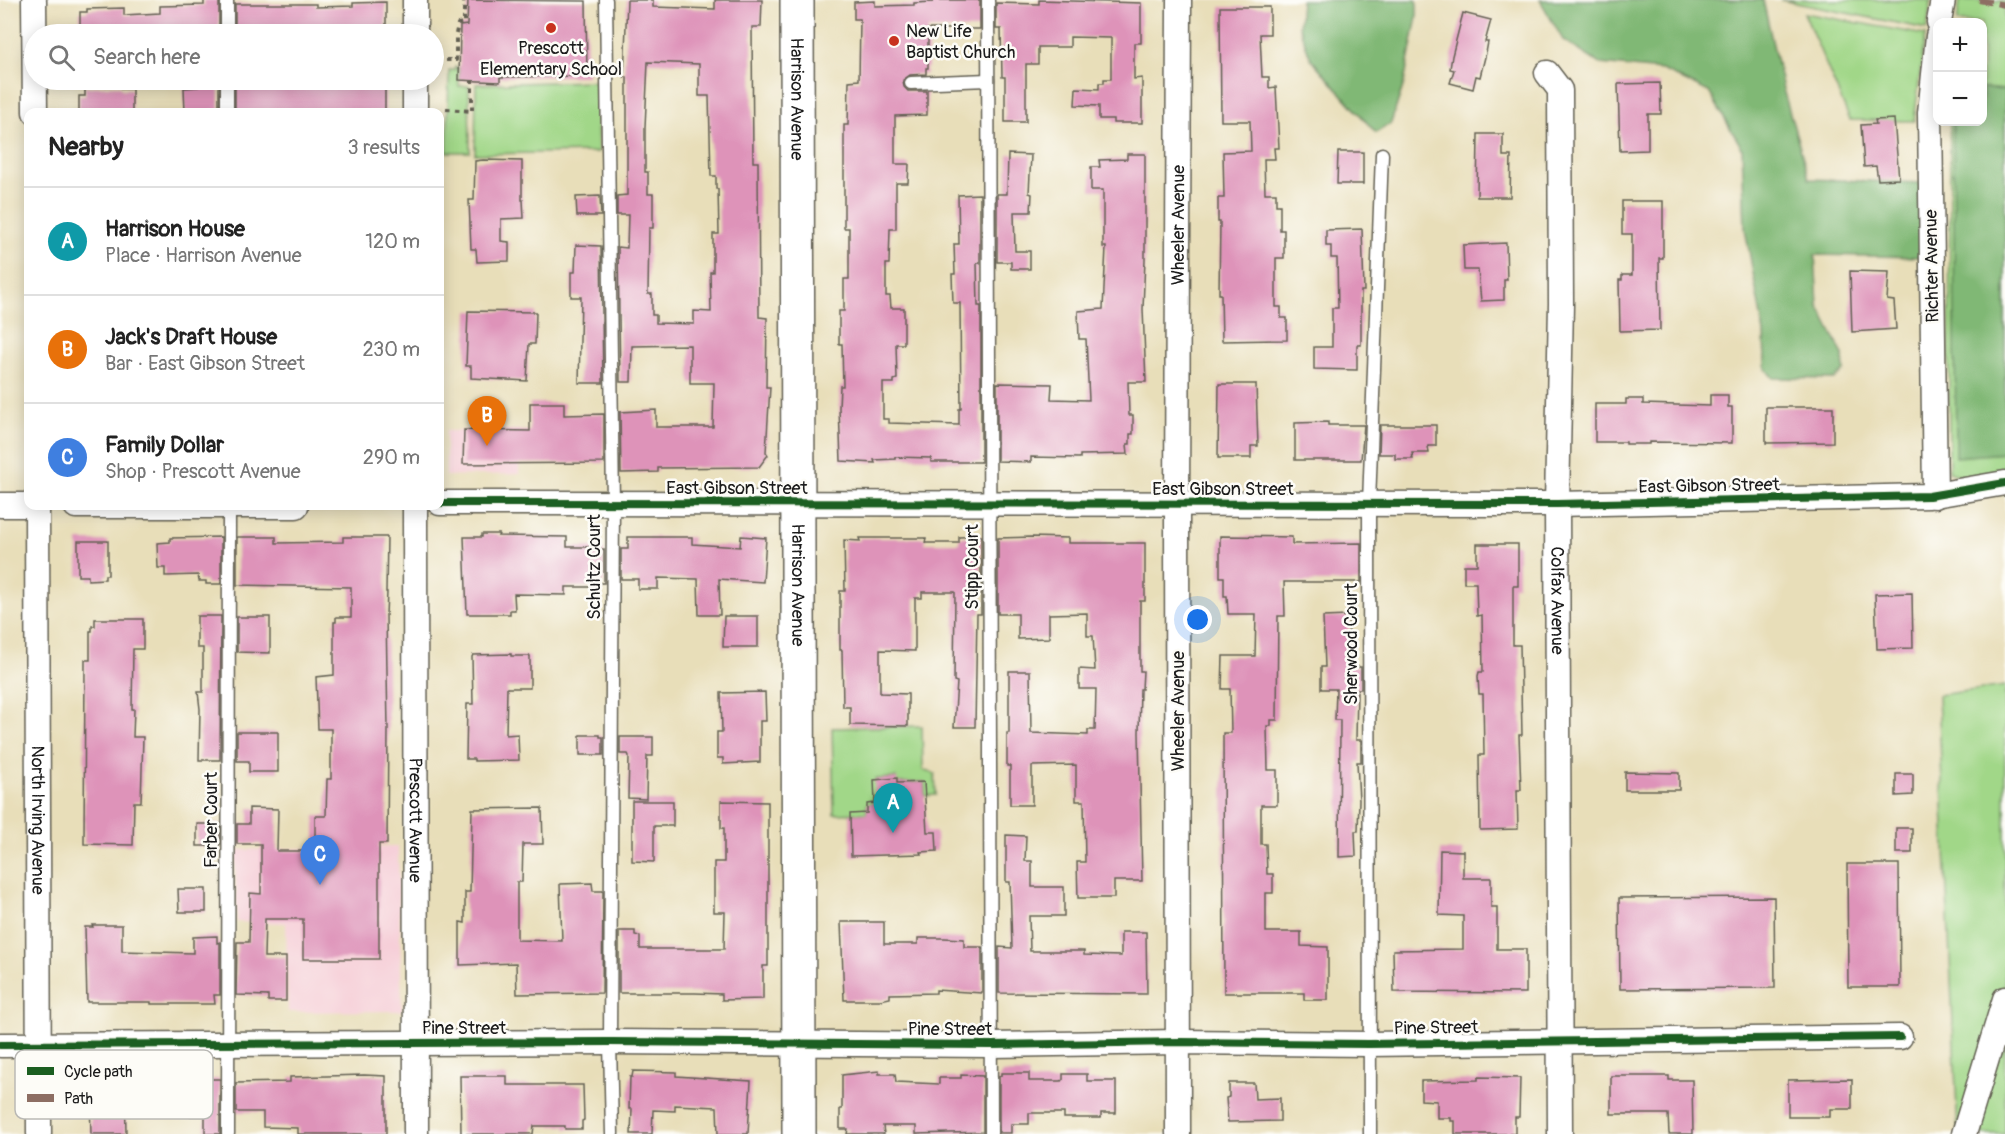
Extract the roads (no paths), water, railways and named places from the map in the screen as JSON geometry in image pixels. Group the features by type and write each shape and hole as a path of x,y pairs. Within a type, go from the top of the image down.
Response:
{"main road":[{"name":"Harrison Avenue","path":"797,0 799,1134"}],"street":[{"path":"34,0 34,24"},
{"path":"415,0 415,24"},
{"name":"Wheeler Avenue","path":"1178,1134 1179,0"},
{"path":"1940,18 1943,0"},
{"name":"Richter Avenue","path":"1934,72 1930,113 1935,496"},
{"name":"Colfax Avenue","path":"1547,73 1560,90 1561,303 1557,504 1560,1134"},
{"path":"35,90 35,108"},
{"path":"415,90 415,108"},
{"name":"East Gibson Street","path":"444,503 1557,504 1935,496 2005,483"},
{"path":"0,505 24,505"},
{"name":"North Irving Avenue","path":"37,510 39,1050"},
{"name":"Prescott Avenue","path":"415,510 416,1134"},
{"path":"1964,1134 2005,999"},
{"name":"Pine Street","path":"0,1045 610,1042 991,1045 1178,1042 1369,1044 1900,1037"}],"lane":[{"path":"226,0 227,24"},
{"name":"Schultz Court","path":"606,0 613,503 610,1042 612,1134"},
{"name":"Stipp Court","path":"988,0 991,1134"},
{"path":"911,82 988,80"},
{"path":"227,90 227,108"},
{"name":"Sherwood Court","path":"1370,1134 1369,503 1382,154"},
{"name":"Farber Court","path":"228,1134 229,510"}],"place":[{"name":"Prescott Elementary School","path":"551,28"},
{"name":"New Life Baptist Church","path":"894,41"},
{"name":"Jack's Draft House","path":"487,446"},
{"name":"Harrison House","path":"893,833"},
{"name":"Family Dollar","path":"320,885"}]}
